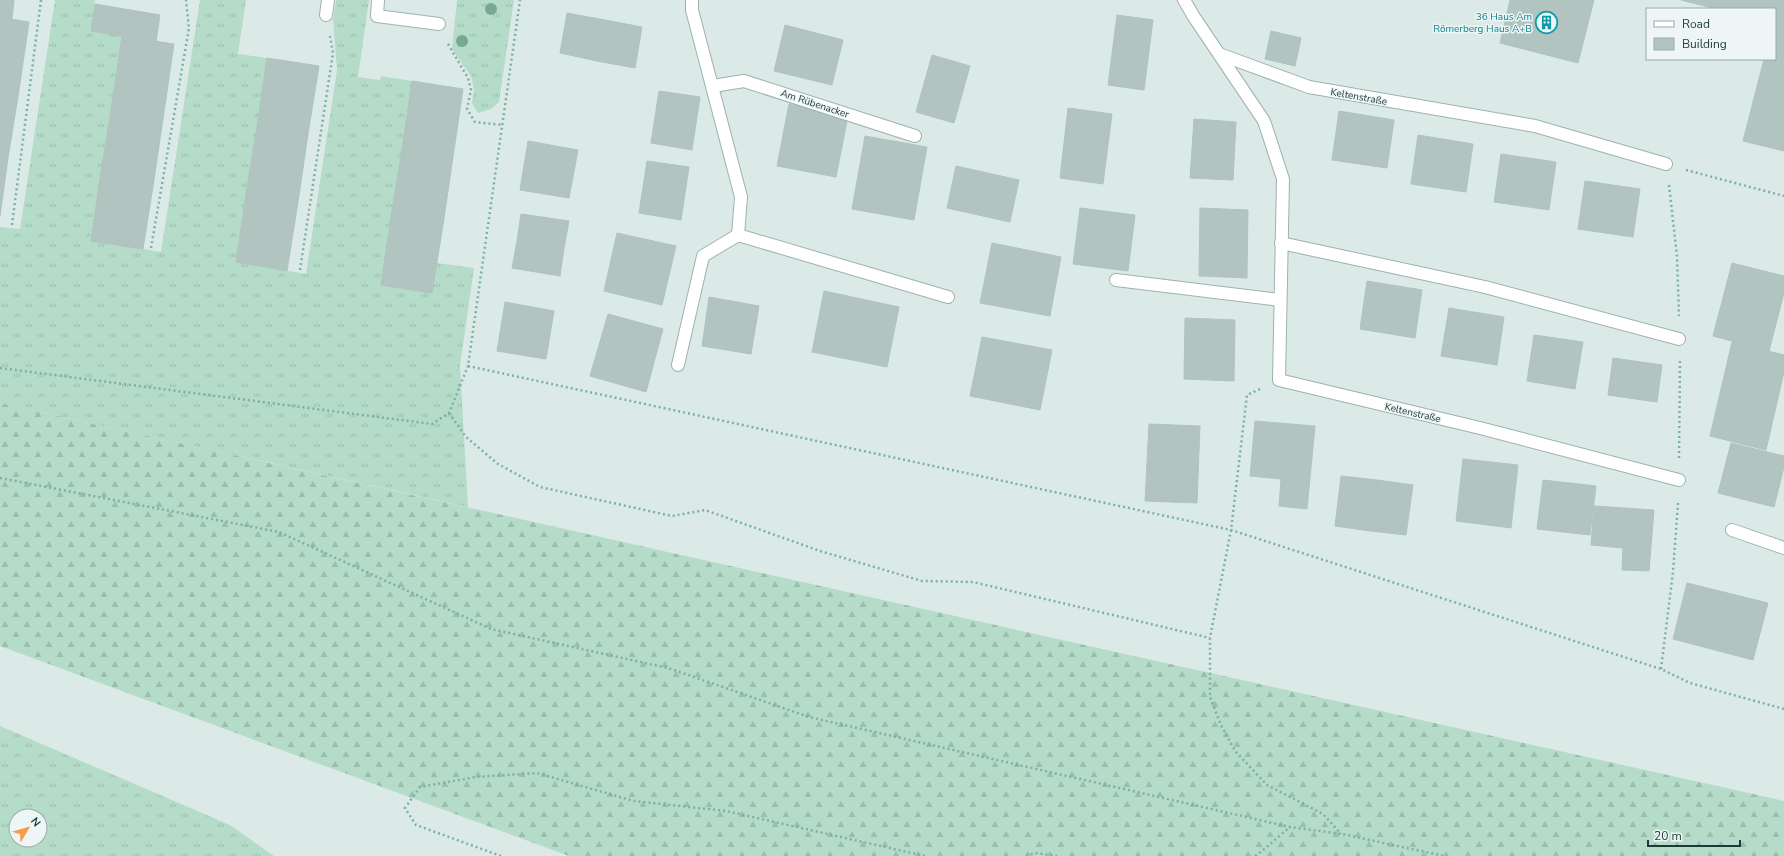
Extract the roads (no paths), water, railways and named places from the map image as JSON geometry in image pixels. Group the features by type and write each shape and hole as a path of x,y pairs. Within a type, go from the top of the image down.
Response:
{"street":[{"path":"326,15 328,0"},
{"path":"378,0 377,16 439,24"},
{"path":"692,0 692,10 742,197 738,235"},
{"path":"1116,280 1280,300 1283,179 1264,120 1184,0"},
{"name":"Keltenstraße","path":"1219,54 1309,87 1535,126 1666,164"},
{"name":"Am Rübenacker","path":"713,86 744,81 915,136"},
{"path":"678,365 703,256 738,235 948,297"},
{"path":"1282,242 1485,287 1680,339"},
{"name":"Keltenstraße","path":"1280,300 1279,380 1480,428 1679,480"},
{"path":"1732,530 1784,548"}],"place":[{"name":"36 Haus Am Römerberg Haus A+B","path":"1547,22"}]}
